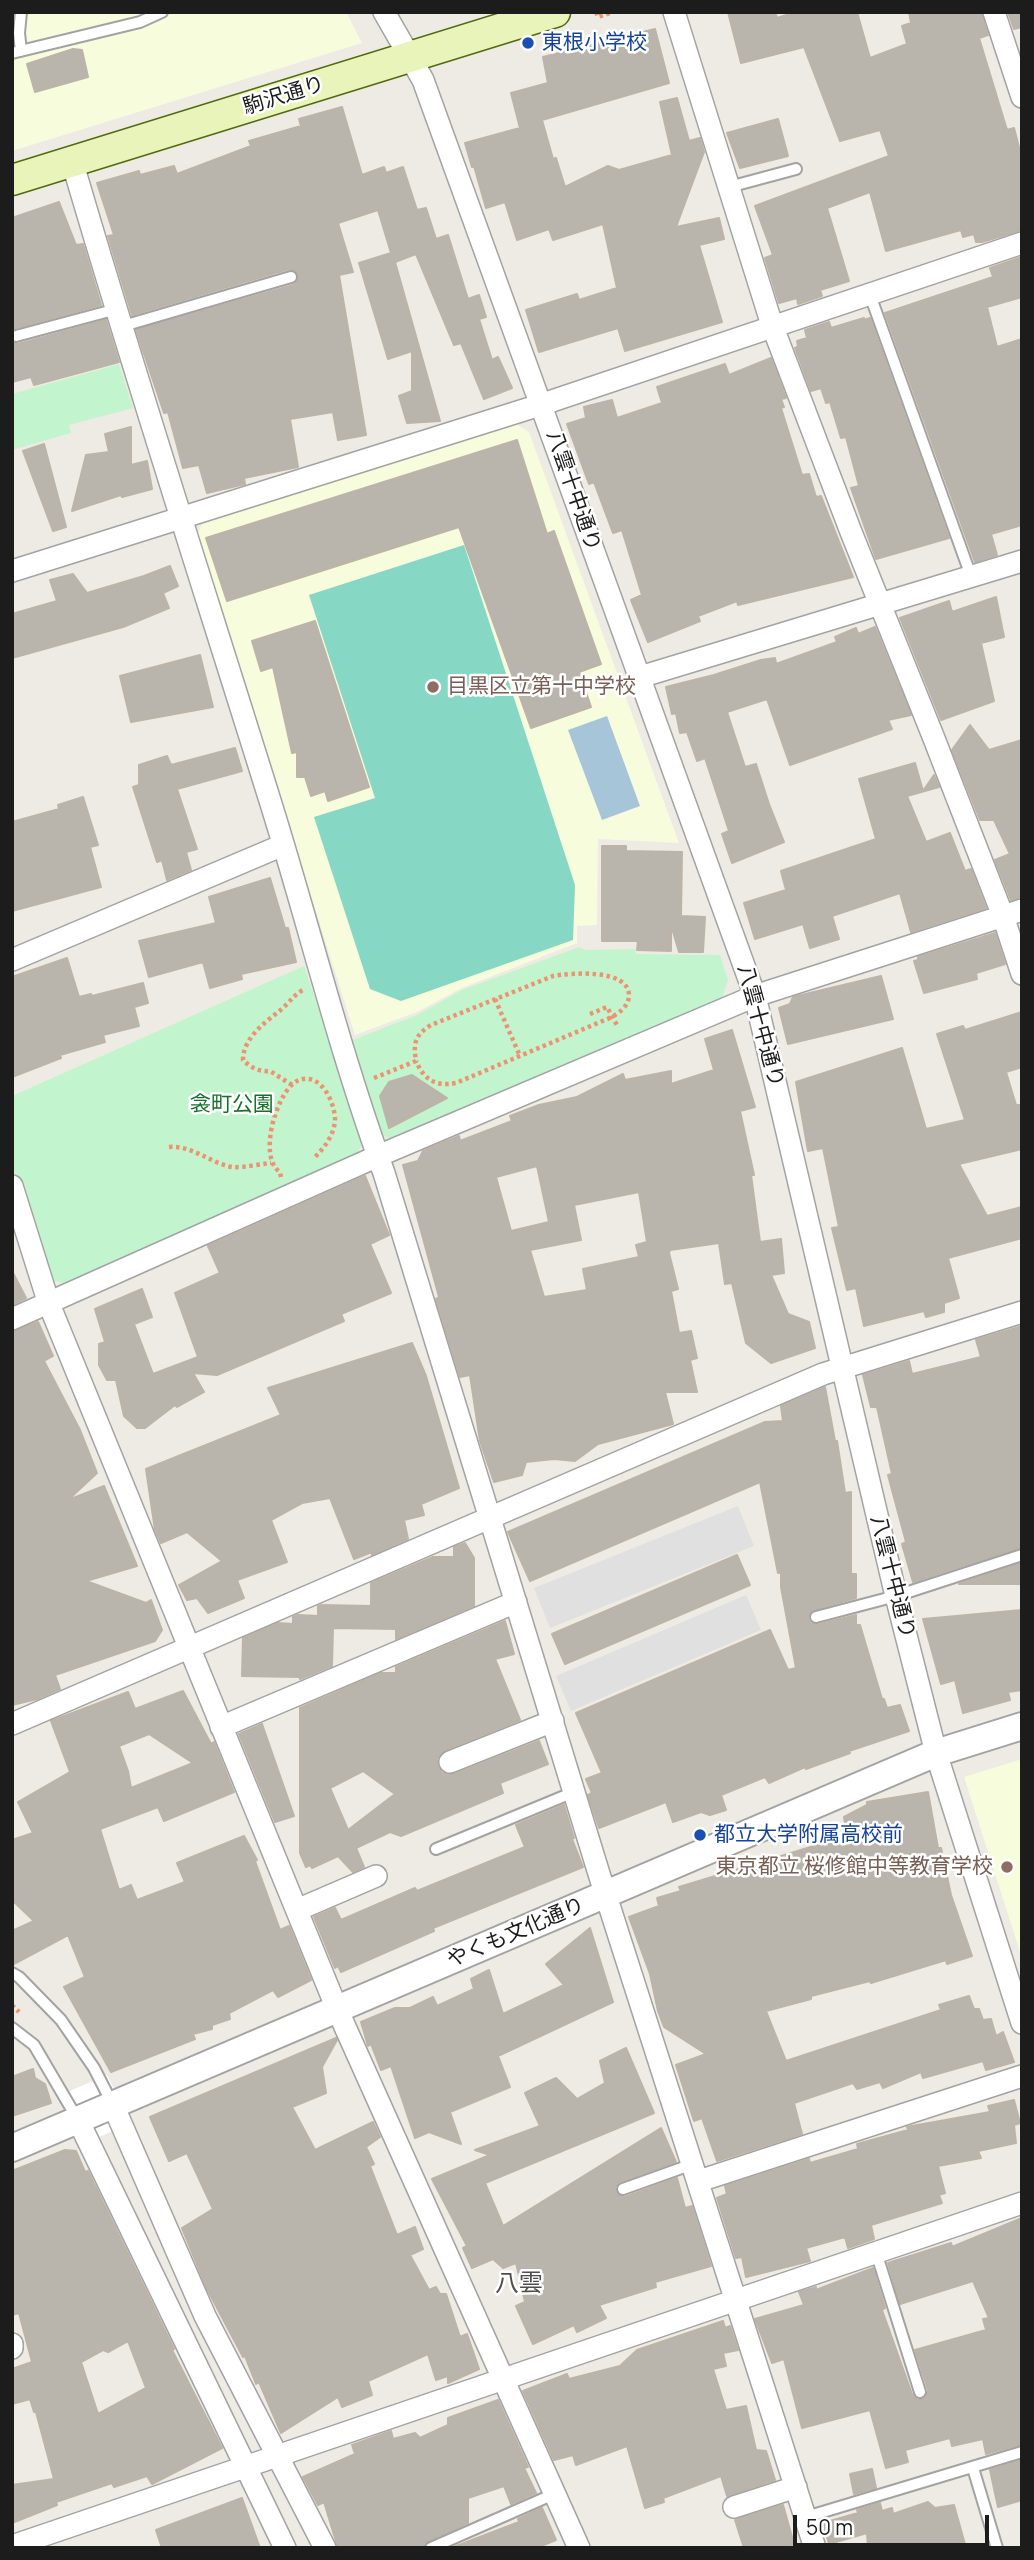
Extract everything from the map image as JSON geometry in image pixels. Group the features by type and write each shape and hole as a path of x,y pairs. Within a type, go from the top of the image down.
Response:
{"main road":[{"name":"駒沢通り","path":"12,180 555,12"}],"street":[{"name":"八雲十中通り","path":"384,12 424,80 755,996 896,1596 936,1753 1022,2023"},
{"path":"674,12 772,326 881,603 1012,913 1022,974"},
{"path":"994,12 1022,97"},
{"path":"72,161 284,845 322,984 378,1156 574,1792 815,2548"},
{"path":"12,571 543,404 1022,243"},
{"path":"640,677 1022,561"},
{"path":"12,960 284,845"},
{"path":"12,1319 378,1156 755,996 1012,913"},
{"path":"12,1186 49,1304 337,2009 579,2548"},
{"path":"12,1724 823,1374 1022,1312"},
{"path":"220,1727 516,1602"},
{"path":"450,1762 552,1721"},
{"name":"やくも文化通り","path":"12,2148 936,1753 1022,1726"},
{"path":"297,1910 376,1876"},
{"path":"696,2172 1022,2076"},
{"path":"113,2105 205,2316 325,2548"},
{"path":"78,2120 285,2548"},
{"path":"12,2546 1022,2203"},
{"path":"734,2507 796,2487"}],"lane":[{"path":"21,12 17,52 140,22 162,12"},
{"path":"729,187 796,169"},
{"path":"16,336 120,318 291,276"},
{"path":"870,295 971,576"},
{"path":"816,1617 896,1596 1022,1555"},
{"path":"436,1849 574,1792"},
{"path":"12,1973 61,2020 94,2068 113,2105"},
{"path":"12,2028 34,2045 78,2120"},
{"path":"622,2189 696,2172"},
{"path":"876,2252 919,2392"},
{"path":"806,2517 1022,2452"},
{"path":"972,2468 997,2548"},
{"path":"431,2548 554,2494"}],"path":[{"path":"597,15 613,12"},
{"path":"569,973 603,975 616,979 625,985 629,997 627,1004 612,1017 456,1083 444,1085 427,1079 416,1061 414,1046 421,1031 495,999 552,976 569,973"},
{"path":"292,1085 270,1071 263,1072 248,1065 243,1060 244,1049 255,1032 300,990 322,984"},
{"path":"495,999 520,1056"},
{"path":"590,1013 607,1007 618,1027"},
{"path":"354,1086 416,1061"},
{"path":"288,1173 280,1172 271,1163 270,1134 292,1085 306,1079 316,1082 328,1093 335,1119 328,1143 308,1164"},
{"path":"169,1147 183,1147 202,1158 233,1167 271,1163"}],"shaded area":[{"path":"12,12 346,12 362,43 12,151"},
{"name":"目黒区立第十中学校","path":"516,424 529,432 679,843 598,839 597,925 577,926 577,943 462,988 417,1012 355,1035 197,535 203,522"},
{"path":"464,545 575,885 573,940 401,1001 370,989 314,817 375,798 309,595"},
{"path":"607,716 640,806 602,820 568,730"},
{"path":"738,1506 754,1546 550,1628 534,1588"},
{"path":"746,1595 761,1630 571,1711 556,1676"},
{"name":"東京都立 桜修館中等教育学校","path":"1022,1759 1022,1958 964,1777"}],"green space":[{"path":"119,364 133,408 69,425 71,433 12,450 12,394"},
{"name":"衾町公園","path":"579,947 585,950 635,949 636,954 720,955 728,980 722,998 394,1139 380,1135 363,1142 355,1159 63,1283 47,1279 12,1163 12,1096 304,966 332,1048 417,1015 462,990"}],"pier":[{"path":"107,2075 131,2123 81,2145 58,2096"}],"building":[{"path":"728,12 775,12 777,18 796,12 857,12 870,58 907,44 902,26 911,23 909,12 981,12 988,35 979,38 1007,130 1014,128 1022,159 1022,230 976,242 974,234 963,237 961,230 886,251 870,192 827,208 849,281 820,290 822,296 798,304 797,298 779,303 765,258 773,255 755,206 889,156 880,130 840,141 804,47 741,63"},
{"path":"1008,12 1022,12 1022,27 1014,29"},
{"path":"655,29 669,83 542,120 553,159 556,158 565,187 608,166 619,170 672,155 660,102 677,98 689,141 700,138 704,152 676,227 719,218 724,239 699,245 722,322 625,351 618,328 539,352 526,310 577,294 579,300 617,288 603,224 553,240 549,229 517,240 505,202 486,208 465,143 520,128 511,93 548,83 543,57"},
{"path":"73,49 82,50 88,77 35,92 27,64"},
{"path":"342,107 362,175 384,167 386,173 403,167 417,210 426,208 436,239 448,235 468,299 479,295 486,317 479,319 492,360 498,357 512,388 484,399 461,343 454,345 416,254 395,262 440,421 407,423 399,396 412,391 412,351 388,359 359,263 391,253 378,210 338,223 353,272 339,275 366,435 338,440 333,412 290,419 298,467 244,478 245,484 207,493 199,465 183,468 168,412 164,413 136,330 293,285 298,280 298,274 289,269 132,315 108,236 114,235 97,183 139,171 140,175 174,166 177,174 251,146 249,141 301,126 299,119"},
{"path":"778,119 788,156 740,168 727,133"},
{"path":"59,202 76,245 83,244 101,305 12,329 12,218"},
{"path":"1022,257 1022,297 987,307 997,347 1022,339 1022,525 991,534 997,555 975,562 885,313 993,277 990,268"},
{"path":"870,318 949,538 876,559 851,488 859,486 846,437 841,438 830,402 826,403 821,388 811,391 795,348 798,346 797,341 807,338 805,330 829,322 831,328"},
{"path":"106,320 119,362 34,385 31,377 12,382 12,343 18,344"},
{"path":"771,358 786,398 781,399 784,407 781,408 802,475 809,474 816,497 821,496 853,577 738,605 737,601 698,616 700,621 648,642 631,600 642,595 622,530 613,533 594,482 589,484 567,424 586,418 584,407 612,400 617,418 662,403 657,387 725,364 729,375"},
{"path":"131,427 131,465 147,461 152,489 122,497 121,495 72,511 86,455 109,452 105,434"},
{"path":"517,440 547,534 554,531 601,664 579,672 591,707 531,728 459,527 227,601 206,538"},
{"path":"44,444 66,527 53,531 23,451"},
{"path":"170,566 178,586 163,593 169,608 123,627 12,658 12,614 57,601 50,580 73,574 87,593"},
{"path":"996,597 1004,637 981,643 994,701 941,720 900,618 949,601 952,612"},
{"path":"315,621 369,787 328,801 325,791 311,796 305,777 297,777 297,752 292,753 273,667 261,671 252,641"},
{"path":"875,627 911,715 888,720 892,729 790,765 767,699 727,712 745,767 756,764 784,842 732,863 722,834 729,831 705,758 697,761 687,732 680,733 676,713 672,714 666,687 761,660 775,658 776,664 837,642 835,637 856,628 858,634"},
{"path":"200,655 213,707 131,722 120,676"},
{"path":"970,725 989,750 1022,740 1022,897 1011,900 995,860 1010,854 994,820 980,820 952,750"},
{"path":"235,748 242,771 177,789 197,849 186,852 191,870 167,880 162,860 157,862 133,787 139,785 139,765 167,756 171,765"},
{"path":"915,763 923,791 934,775 939,787 907,796 926,842 950,833 965,871 971,869 986,908 911,932 900,893 832,916 839,939 810,948 803,924 755,939 744,903 786,890 781,871 876,839 859,779"},
{"path":"83,797 98,845 90,847 101,887 12,911 12,822 59,809 58,805"},
{"path":"602,846 626,846 626,851 682,852 681,916 705,917 703,952 679,952 671,925 671,951 637,950 638,941 602,941"},
{"path":"270,878 285,928 288,928 296,962 241,974 242,979 210,988 203,962 149,977 139,941 216,923 209,897"},
{"path":"995,933 1005,964 976,973 977,979 924,993 914,961 918,960 918,957"},
{"path":"67,958 79,997 143,983 148,1003 134,1007 139,1026 103,1035 105,1042 60,1055 61,1058 12,1077 12,977"},
{"path":"881,976 893,1019 788,1044 779,1008 790,1004 793,997"},
{"path":"1022,1012 1022,1067 1006,1072 1016,1105 1022,1105 1022,1149 959,1164 987,1216 1022,1207 1022,1238 948,1258 959,1298 944,1303 944,1312 926,1317 924,1311 864,1326 856,1288 847,1290 832,1228 839,1227 823,1148 808,1151 796,1082 902,1048 926,1129 965,1120 937,1034 963,1026 965,1030"},
{"path":"732,1030 755,1107 740,1111 754,1175 751,1175 760,1242 781,1239 784,1273 771,1275 788,1314 809,1322 815,1348 771,1363 746,1343 732,1283 725,1284 719,1243 670,1250 678,1289 671,1291 679,1333 691,1331 697,1358 690,1360 697,1392 665,1392 673,1424 598,1444 575,1461 554,1459 526,1462 522,1475 494,1482 480,1441 470,1375 460,1377 436,1299 439,1297 403,1165 418,1161 423,1151 459,1136 460,1141 512,1121 510,1116 539,1105 577,1097 623,1074 625,1080 671,1071 671,1084 714,1070 705,1039","holes":["537,1166 549,1222 511,1231 496,1177","639,1192 647,1242 636,1245 639,1257 583,1269 587,1290 544,1297 530,1250 581,1240 574,1205"]},
{"path":"412,1075 447,1098 389,1128 380,1096 389,1082"},
{"path":"365,1176 389,1235 370,1244 391,1293 341,1314 344,1321 217,1375 193,1373 204,1392 177,1407 175,1405 145,1428 137,1428 124,1416 116,1380 107,1380 99,1365 99,1344 105,1342 95,1309 142,1289 152,1317 134,1324 153,1374 198,1357 175,1293 220,1273 208,1246"},
{"path":"12,1271 26,1298 12,1305"},
{"path":"38,1322 53,1356 44,1361 80,1430 97,1473 68,1500 104,1486 137,1566 86,1581 146,1603 151,1600 162,1630 155,1641 55,1675 60,1689 37,1699 12,1705 12,1332"},
{"path":"1022,1326 1022,1547 913,1582 902,1544 906,1542 888,1475 892,1474 877,1407 871,1407 863,1375 909,1361 912,1374 981,1357 976,1340"},
{"path":"412,1343 426,1376 459,1488 421,1504 424,1515 404,1520 408,1539 372,1555 372,1552 354,1559 330,1498 302,1503 271,1520 287,1562 237,1580 244,1598 208,1613 197,1598 187,1600 179,1585 222,1561 187,1532 161,1543 155,1530 146,1469 281,1415 268,1388"},
{"path":"825,1387 845,1493 851,1492 851,1574 856,1574 856,1598 813,1610 808,1618 811,1623 817,1625 856,1615 856,1625 860,1625 882,1699 887,1708 900,1705 909,1731 806,1769 805,1767 769,1783 765,1777 721,1795 726,1810 710,1815 701,1812 673,1822 666,1802 599,1828 588,1795 592,1793 586,1779 602,1773 576,1713 770,1630 788,1670 796,1668 781,1587 781,1572 778,1573 760,1482 530,1581 508,1532 765,1422 783,1421 781,1406"},
{"path":"465,1543 474,1558 474,1606 396,1639 396,1629 333,1628 332,1666 300,1679 242,1676 243,1638 278,1623 293,1624 293,1617 298,1615 318,1616 318,1606 321,1605 371,1606 371,1583 433,1557 454,1557 454,1547"},
{"path":"737,1555 750,1585 565,1664 552,1634"},
{"path":"1022,1563 1022,1584 959,1584"},
{"path":"1022,1610 1022,1690 1008,1692 1010,1700 963,1713 955,1680 941,1684 923,1619"},
{"path":"505,1621 514,1654 495,1659 520,1720 445,1750 437,1759 438,1766 442,1773 455,1774 539,1741 548,1764 500,1783 503,1793 401,1836 390,1832 356,1848 364,1867 353,1872 338,1856 312,1868 310,1865 306,1867 300,1853 300,1708 381,1673 396,1673 396,1667","holes":["363,1771 395,1794 348,1830 330,1788"]},
{"path":"183,1691 211,1744 214,1742 234,1792 164,1821 158,1807 100,1829 119,1890 131,1885 137,1900 185,1882 177,1863 244,1836 257,1860 255,1861 280,1930 289,1926 311,1980 278,1997 273,1990 229,2013 230,2019 212,2025 212,2029 193,2034 195,2039 111,2072 64,1987 85,1977 68,1935 12,1965 12,1931 34,1921 12,1900 12,1840 33,1833 18,1802 70,1772 51,1721 128,1692 135,1709","holes":["149,1734 193,1763 131,1788 119,1746"]},
{"path":"262,1724 294,1816 275,1822 239,1734"},
{"path":"928,1792 938,1848 941,1848 951,1895 972,1956 947,1964 946,1960 871,1983 870,1981 811,1996 811,1999 766,2011 786,2061 941,2010 939,2005 969,1996 974,2009 979,2009 983,2020 991,2019 996,2036 1003,2032 1014,2062 986,2070 983,2061 923,2078 921,2072 883,2088 880,2082 857,2089 853,2083 794,2103 802,2134 717,2161 702,2118 694,2121 676,2065 706,2054 664,2027 650,1974 629,1917 659,1906 657,1898 681,1891 679,1887 847,1836 844,1817 867,1805 867,1802"},
{"path":"564,1805 574,1838 572,1839 583,1867 433,1928 434,1931 341,1972 338,1966 335,1968 314,1917 335,1908 341,1920 415,1888 417,1891 525,1847 516,1825"},
{"path":"590,1928 613,2002 498,2056 510,2087 450,2112 461,2144 429,2132 415,2138 391,2066 381,2070 371,2044 368,2046 361,2022 395,2008 410,2008 433,1997 437,2006 474,1989 471,1979 489,1970 503,2014 564,1985 546,1964"},
{"path":"336,2038 322,2067 326,2093 292,2107 315,2150 373,2122 380,2137 366,2147 374,2164 370,2166 397,2235 415,2227 423,2249 410,2255 429,2290 436,2287 440,2294 446,2294 460,2337 467,2334 479,2369 448,2383 448,2376 436,2380 428,2354 368,2381 372,2395 342,2407 338,2397 281,2433 259,2382 256,2384 245,2356 243,2357 207,2289 182,2228 213,2209 187,2153 169,2161 150,2117"},
{"path":"626,2048 654,2113 485,2183 503,2226 661,2128 676,2162 620,2182 615,2187 616,2192 625,2197 677,2178 685,2208 692,2206 711,2266 655,2282 656,2287 599,2305 606,2318 577,2332 574,2325 533,2344 516,2306 525,2302 516,2263 503,2268 493,2259 472,2268 463,2248 467,2246 432,2179 490,2155 475,2150 540,2126 525,2093 556,2078 577,2099 605,2083 600,2061"},
{"path":"33,2069 35,2078 45,2084 51,2103 12,2116 12,2077"},
{"path":"1014,2100 1020,2123 1014,2125 1016,2143 978,2151 981,2158 938,2166 945,2193 939,2195 942,2203 871,2225 874,2239 848,2248 845,2237 806,2248 810,2261 746,2277 742,2257 736,2258 717,2198 727,2194 725,2186 809,2159 810,2163 858,2149 857,2144 908,2130 907,2127 990,2112 988,2106"},
{"path":"65,2150 76,2151 222,2448 152,2484 147,2476 114,2487 112,2483 56,2502 57,2505 12,2523 12,2485 54,2479 30,2399 12,2404 12,2369 32,2362 19,2313 12,2315 12,2171","holes":["128,2341 146,2388 98,2414 81,2362"]},
{"path":"1022,2218 1022,2444 986,2454 983,2439 952,2446 950,2438 905,2450 908,2462 886,2468 870,2410 802,2428 784,2359 772,2363 755,2319 804,2305 799,2292 816,2287 816,2290 873,2268 885,2308 882,2310 912,2394 923,2399 928,2390 915,2350 986,2330 983,2319 989,2318 973,2281 900,2304 888,2263 951,2243 952,2247"},
{"path":"723,2321 725,2328 730,2326 738,2350 723,2353 726,2366 713,2369 726,2410 746,2406 756,2450 766,2451 775,2480 727,2496 721,2476 663,2498 664,2502 645,2508 627,2446 576,2465 573,2455 554,2460 523,2391 567,2374 569,2379 620,2366 637,2350"},
{"path":"498,2400 528,2467 524,2468 536,2493 511,2504 504,2486 468,2498 468,2523 428,2541 423,2548 338,2548 324,2502 318,2505 303,2477 355,2454 352,2445 391,2431 393,2439 415,2433 420,2438 448,2425 448,2418"},
{"path":"1022,2460 1022,2500 998,2507 990,2470"},
{"path":"872,2469 876,2488 854,2494 850,2474"},
{"path":"242,2498 260,2548 162,2548 156,2530"},
{"path":"928,2502 935,2508 954,2505 966,2548 868,2548 867,2533 829,2544 823,2523 858,2513 857,2510 880,2503 882,2511 892,2508 893,2514"},
{"path":"783,2505 794,2544 783,2548 744,2548 735,2520"},
{"path":"542,2508 556,2540 536,2548 451,2548 519,2522 518,2519"}],"place":[{"name":"東根小学校","path":"528,43"},
{"name":"目黒区立第十中学校","path":"433,687"},
{"name":"都立大学附属高校前","path":"700,1835"},
{"name":"東京都立 桜修館中等教育学校","path":"1007,1867"}],"district":[{"name":"八雲","path":"519,2284"}]}
